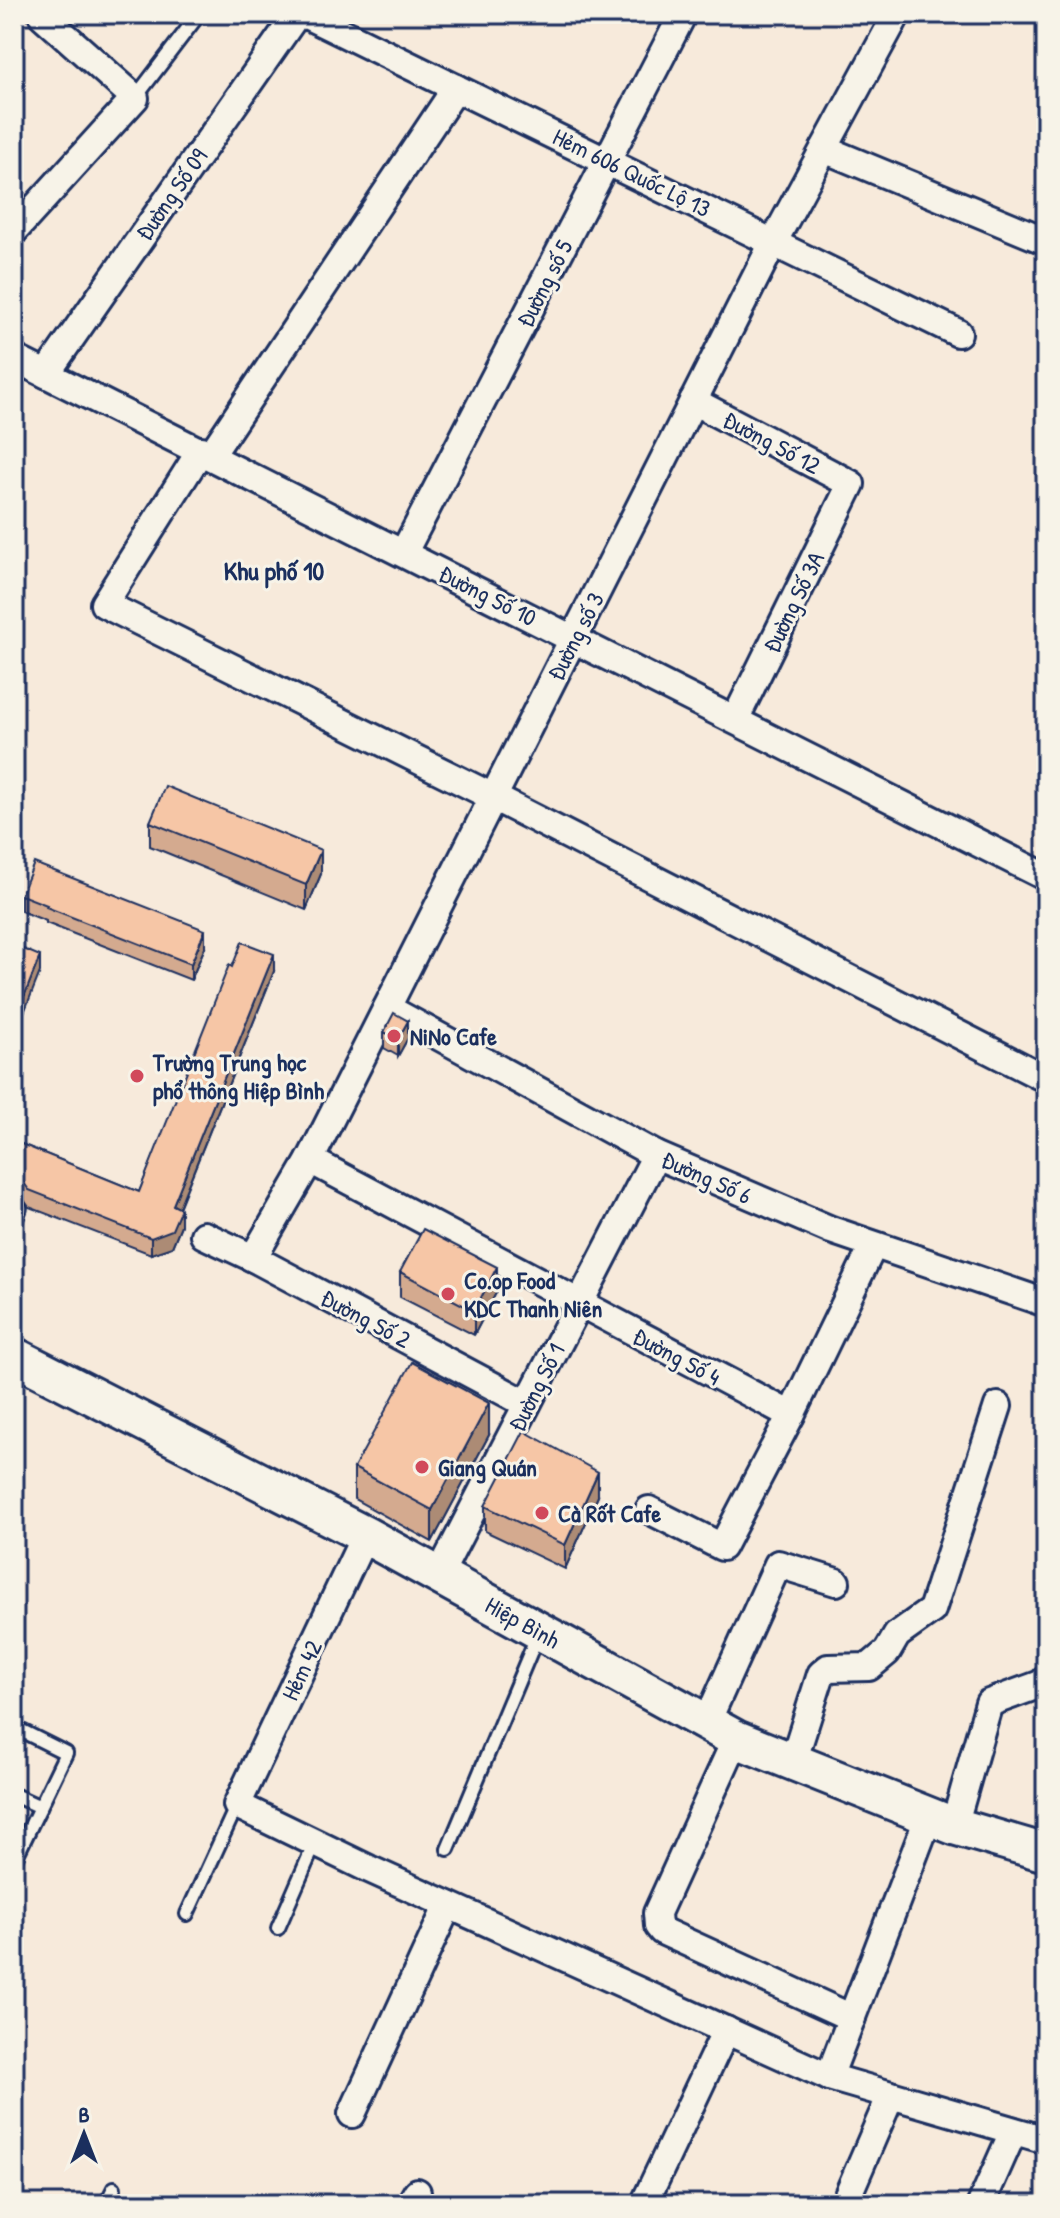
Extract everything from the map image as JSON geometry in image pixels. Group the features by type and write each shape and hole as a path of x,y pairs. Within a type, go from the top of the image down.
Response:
{"main road":[{"name":"Hiệp Bình","path":"14,1356 365,1535 721,1732 941,1821 1046,1853"}],"street":[{"name":"Đường Số 09","path":"46,374 297,14"},
{"name":"Hẻm 606 Quốc Lộ 13","path":"304,14 958,333"},
{"name":"Đường số 5","path":"404,552 683,14"},
{"name":"Đường số 3","path":"253,1258 310,1160 774,241 897,14"},
{"path":"18,220 135,98 43,16"},
{"path":"456,88 104,604 493,797 1046,1079"},
{"path":"824,149 1046,241"},
{"name":"Đường Số 10","path":"14,358 1046,877"},
{"name":"Đường Số 12","path":"693,401 851,484"},
{"name":"Đường Số 3A","path":"735,720 851,484"},
{"name":"Đường Số 6","path":"387,1008 656,1155 873,1246 1046,1303"},
{"name":"Đường Số 1","path":"439,1575 656,1155"},
{"name":"Đường Số 4","path":"310,1160 791,1415"},
{"name":"Đường Số 2","path":"204,1235 527,1404"},
{"path":"649,1510 722,1547 791,1415 873,1246"},
{"path":"793,1762 821,1674 828,1668 869,1667 887,1652 897,1635 932,1610 998,1406"},
{"name":"Hẻm 42","path":"237,1805 365,1535"},
{"path":"836,1582 778,1564 657,1913 658,1926 662,1931 852,2018"},
{"path":"829,2077 989,1703 1041,1684 1046,1679"},
{"path":"237,1805 448,1905 829,2077 1046,2140"},
{"path":"352,2114 448,1905"},
{"path":"644,2204 726,2030"},
{"path":"844,2204 891,2095"},
{"path":"981,2204 1013,2132"}],"lane":[{"path":"135,98 199,14"},
{"path":"14,1225 20,1208"},
{"path":"448,1849 539,1631"},
{"path":"14,1727 66,1753 14,1861"},
{"path":"14,1795 40,1807"},
{"path":"187,1914 237,1805"},
{"path":"278,1928 315,1843"},
{"path":"106,2204 114,2188"}],"building":[{"path":"165,786 321,850 306,885 150,822"},
{"path":"34,863 205,930 191,964 21,895"},
{"path":"242,942 274,954 173,1205 181,1209 172,1230 151,1238 29,1190 24,1183 14,1184 14,1141 139,1192 229,965 232,967"},
{"path":"14,945 40,956 14,1022"},
{"path":"394,1013 408,1021 398,1039 384,1032"},
{"path":"423,1229 497,1267 474,1311 400,1272"},
{"name":"Giang Quán","path":"412,1362 489,1403 432,1510 354,1468"},
{"name":"Cà Rốt Cafe","path":"524,1431 598,1472 565,1545 485,1506"}],"place":[{"name":"NiNo Cafe","path":"394,1036"},
{"name":"Trường Trung học phổ thông Hiệp Bình","path":"137,1076"},
{"name":"Co.op Food KDC Thanh Niên","path":"448,1294"},
{"name":"Giang Quán","path":"422,1467"},
{"name":"Cà Rốt Cafe","path":"542,1513"}],"district":[{"name":"Khu phố 10","path":"274,570"}]}
